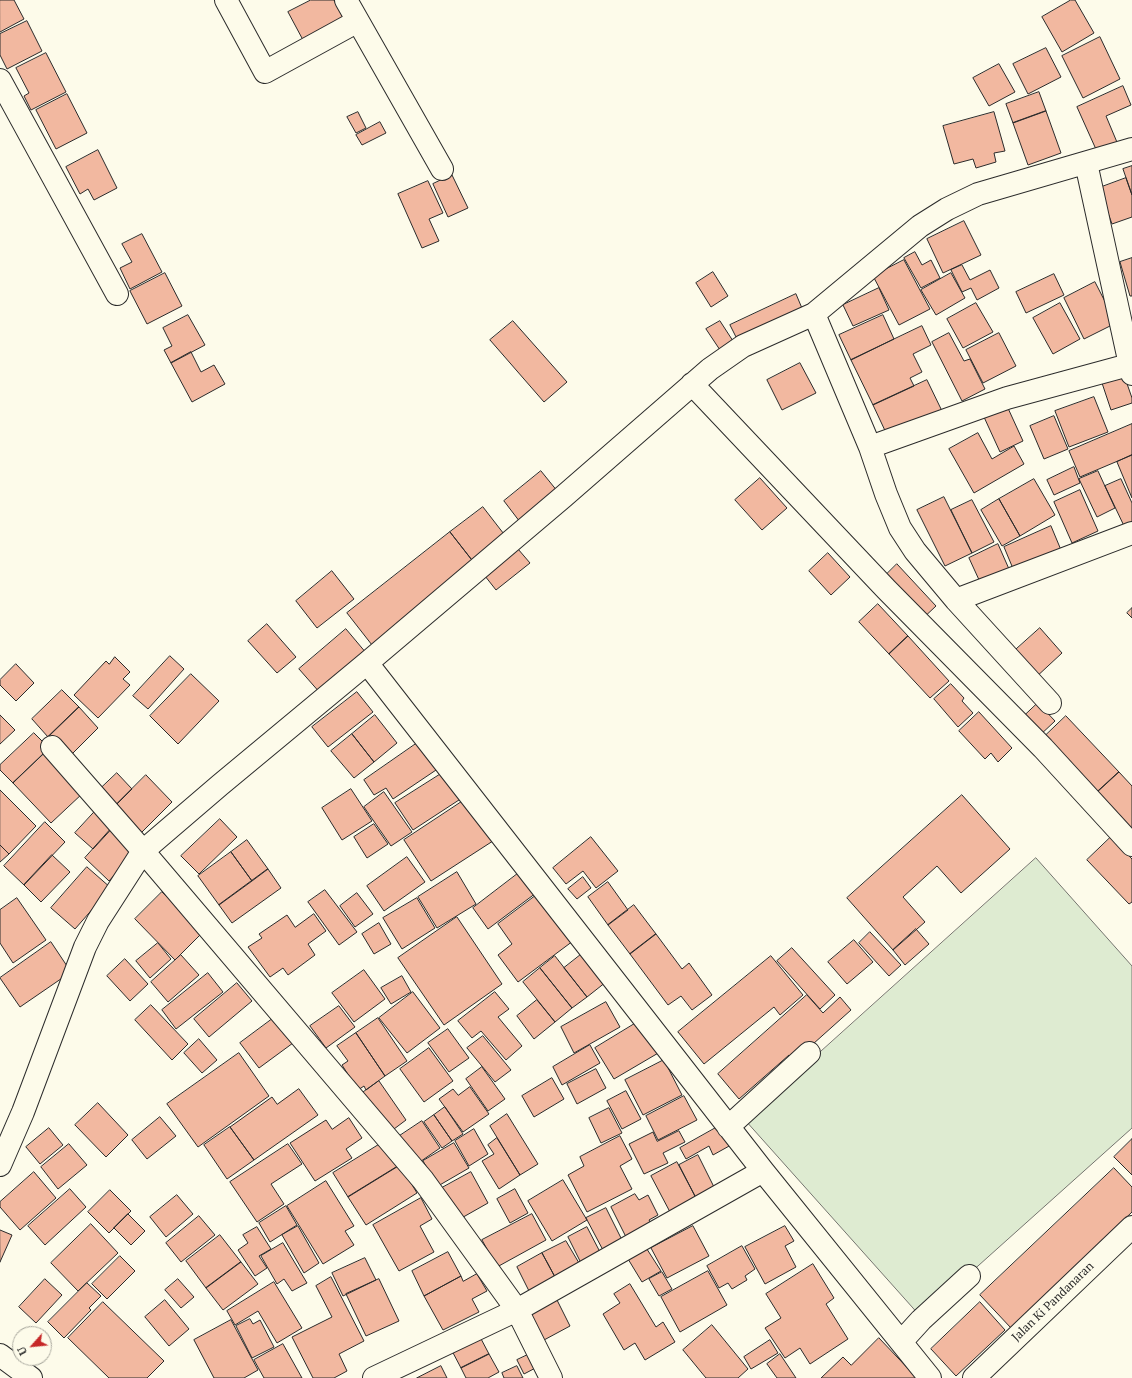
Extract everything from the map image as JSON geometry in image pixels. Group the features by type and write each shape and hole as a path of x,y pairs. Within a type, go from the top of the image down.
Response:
{"main road":[{"path":"226,0 265,72 358,21"},
{"path":"346,0 442,169"},
{"path":"0,80 117,294"},
{"path":"0,1165 23,1112 85,947 98,921 144,851 220,785 563,497 710,369 743,346 814,314 920,226 947,209 978,194 1132,149"},
{"path":"870,447 1007,398 1131,367 1086,163"},
{"path":"814,314 870,447 886,494 900,528 915,551 956,600 1050,703"},
{"path":"692,384 886,589 1043,748 1132,845"},
{"path":"956,600 1132,533"},
{"path":"366,663 728,1127 930,1378"},
{"path":"52,747 144,851 423,1180 517,1310 551,1378"},
{"path":"728,1127 809,1053"},
{"path":"374,1378 517,1310 763,1171"},
{"name":"Jalan Ki Pandanaran","path":"974,1378 1132,1227"},
{"path":"901,1342 921,1320 969,1276"},
{"path":"0,1355 31,1378"}],"green space":[{"path":"1036,858 1132,966 1132,1128 921,1317 745,1120"}],"building":[{"path":"0,0 14,0 24,19 0,32"},
{"path":"311,0 334,0 344,19 303,40 288,12"},
{"path":"1071,0 1075,0 1094,33 1062,52 1042,17"},
{"path":"27,21 42,51 7,69 0,55 0,34"},
{"path":"1100,37 1120,79 1083,98 1062,56"},
{"path":"1046,48 1061,77 1028,94 1013,64"},
{"path":"46,53 66,92 31,110 24,96 29,93 16,68"},
{"path":"999,64 1015,92 989,106 973,78"},
{"path":"1123,86 1131,105 1106,116 1119,147 1099,156 1077,107"},
{"path":"1039,92 1046,111 1013,123 1006,104"},
{"path":"67,94 87,133 56,149 36,110"},
{"path":"1046,111 1061,153 1028,165 1013,123"},
{"path":"358,112 366,128 356,133 347,117"},
{"path":"994,112 1005,151 994,153 996,162 976,168 973,159 954,164 943,126"},
{"path":"380,122 386,133 362,145 356,135"},
{"path":"98,150 117,188 94,200 88,189 80,194 66,167"},
{"path":"1132,166 1132,195 1123,169"},
{"path":"452,175 468,208 448,217 433,184"},
{"path":"1126,178 1132,195 1132,217 1112,224 1099,188"},
{"path":"428,181 443,213 429,219 439,241 422,248 398,194"},
{"path":"964,221 981,255 943,273 927,239"},
{"path":"142,234 162,272 130,289 120,268 132,262 122,244"},
{"path":"915,252 922,265 931,260 940,278 921,288 904,258"},
{"path":"1132,258 1132,296 1130,296 1120,262"},
{"path":"904,260 930,309 899,325 873,276"},
{"path":"962,265 970,280 990,270 999,288 977,300 971,288 962,292 951,270"},
{"path":"713,272 728,296 711,307 696,283"},
{"path":"165,273 182,306 147,324 130,291"},
{"path":"951,273 965,298 936,315 921,290"},
{"path":"1054,274 1064,295 1026,313 1016,292"},
{"path":"1095,282 1116,323 1084,339 1064,298"},
{"path":"879,288 889,310 853,326 843,305"},
{"path":"796,294 804,313 739,343 730,325"},
{"path":"976,303 993,332 963,348 947,319"},
{"path":"1060,303 1080,339 1053,354 1033,318"},
{"path":"188,315 205,345 171,363 164,350 172,346 163,328"},
{"path":"883,315 894,339 851,360 839,335"},
{"path":"513,321 567,382 544,402 490,340"},
{"path":"720,321 733,341 720,350 706,329"},
{"path":"922,326 931,345 913,354 922,372 910,378 914,386 873,405 851,360"},
{"path":"949,333 964,361 970,359 985,389 962,401 932,342"},
{"path":"999,333 1016,366 983,383 966,350"},
{"path":"191,352 201,372 214,365 225,384 192,402 171,363"},
{"path":"800,363 816,393 782,410 767,380"},
{"path":"1124,375 1132,398 1132,403 1111,410 1102,383"},
{"path":"927,380 942,411 888,437 873,405"},
{"path":"1094,397 1108,432 1069,447 1055,411"},
{"path":"1007,406 1023,441 1000,452 984,417"},
{"path":"1054,416 1068,449 1044,459 1030,426"},
{"path":"1132,424 1132,455 1080,477 1069,451"},
{"path":"978,433 992,459 1014,446 1024,464 974,493 949,449"},
{"path":"1132,455 1132,498 1117,462"},
{"path":"1074,467 1080,483 1054,495 1047,480"},
{"path":"541,471 558,492 520,522 504,501"},
{"path":"1098,471 1115,508 1097,517 1079,479"},
{"path":"760,478 787,508 762,530 735,500"},
{"path":"1034,479 1055,515 1020,536 999,499"},
{"path":"1121,479 1132,503 1132,524 1125,528 1105,486"},
{"path":"1080,490 1098,531 1072,543 1054,502"},
{"path":"944,497 972,553 945,566 917,510"},
{"path":"999,499 1020,536 1002,546 981,510"},
{"path":"972,500 994,542 972,553 951,510"},
{"path":"483,507 507,538 475,564 450,532"},
{"path":"1051,526 1061,550 1014,571 1004,547"},
{"path":"450,532 475,564 372,645 347,613"},
{"path":"998,544 1009,569 980,582 969,558"},
{"path":"518,549 530,563 496,590 485,576"},
{"path":"828,553 850,577 831,595 809,571"},
{"path":"897,564 936,606 920,621 881,580"},
{"path":"332,571 354,599 317,628 296,601"},
{"path":"878,604 908,636 889,654 859,622"},
{"path":"1132,608 1132,618 1127,613"},
{"path":"267,624 296,657 277,673 248,641"},
{"path":"1040,628 1062,653 1034,679 1011,654"},
{"path":"346,629 367,654 321,694 299,669"},
{"path":"908,636 949,681 930,698 889,654"},
{"path":"170,656 184,669 148,709 133,696"},
{"path":"115,657 130,672 123,679 130,685 98,718 74,695 106,661 109,664"},
{"path":"16,664 34,683 16,701 0,685 0,680"},
{"path":"191,674 219,701 178,744 150,716"},
{"path":"951,684 964,698 962,701 973,713 958,727 934,699"},
{"path":"62,690 79,707 48,737 32,719"},
{"path":"357,692 373,712 328,747 312,727"},
{"path":"1038,703 1055,721 1038,737 1021,719"},
{"path":"79,707 98,728 68,758 48,737"},
{"path":"979,712 1012,748 998,762 991,753 985,759 959,731"},
{"path":"0,715 15,730 0,744"},
{"path":"375,715 397,743 374,762 352,734"},
{"path":"1066,716 1119,772 1094,795 1042,739"},
{"path":"34,733 49,748 13,783 0,770 0,765"},
{"path":"352,734 374,762 354,778 331,751"},
{"path":"423,739 442,766 393,799 386,788 374,795 364,780"},
{"path":"45,753 83,793 51,823 13,783"},
{"path":"444,772 462,798 413,830 395,803"},
{"path":"1119,772 1132,786 1132,835 1094,795"},
{"path":"117,773 132,789 113,808 97,792"},
{"path":"146,775 172,802 139,835 113,808"},
{"path":"351,789 372,821 342,840 322,808"},
{"path":"0,790 36,826 9,854 0,845"},
{"path":"384,792 412,832 391,846 364,807"},
{"path":"962,795 1010,849 961,893 937,866 903,897 925,922 893,950 847,898"},
{"path":"469,797 496,839 431,881 404,840"},
{"path":"99,807 117,823 93,849 75,833"},
{"path":"220,819 237,837 199,874 181,856"},
{"path":"45,822 65,842 24,885 4,866"},
{"path":"374,824 388,844 367,858 354,837"},
{"path":"110,830 135,852 109,881 85,858"},
{"path":"591,837 618,871 596,888 583,871 566,884 553,868"},
{"path":"1111,837 1132,859 1132,902 1129,904 1087,860"},
{"path":"247,840 268,869 252,881 231,852"},
{"path":"0,845 9,854 0,862"},
{"path":"231,852 252,881 219,905 198,876"},
{"path":"52,855 70,872 41,902 24,885"},
{"path":"407,857 425,882 384,911 367,886"},
{"path":"87,867 111,888 75,929 51,908"},
{"path":"268,869 281,888 232,923 219,905"},
{"path":"457,872 476,904 437,928 418,897"},
{"path":"520,872 536,893 488,929 473,908"},
{"path":"583,877 591,888 577,899 568,889"},
{"path":"608,882 628,910 608,925 588,897"},
{"path":"325,890 357,932 339,945 308,902"},
{"path":"162,892 203,932 175,960 135,919"},
{"path":"357,893 373,914 355,927 340,906"},
{"path":"538,894 573,941 518,982 498,955 512,944 498,924"},
{"path":"17,898 46,940 13,963 0,943 0,910"},
{"path":"417,898 435,928 402,949 383,918"},
{"path":"634,905 656,934 630,954 608,925"},
{"path":"314,914 326,931 308,944 315,955 288,975 283,968 270,977 248,947 262,938 259,934 287,915 295,927"},
{"path":"457,917 502,984 444,1025 398,958"},
{"path":"379,923 391,944 374,954 362,934"},
{"path":"916,929 929,944 905,965 893,950"},
{"path":"870,932 901,965 889,976 859,943"},
{"path":"656,934 682,969 689,963 712,995 692,1010 681,996 668,1005 630,954"},
{"path":"854,940 873,962 847,984 828,962"},
{"path":"51,942 71,972 20,1007 0,978"},
{"path":"158,943 171,959 150,978 136,961"},
{"path":"792,948 835,995 820,1009 777,961"},
{"path":"583,953 606,982 587,997 564,968"},
{"path":"181,955 199,975 168,1002 151,982"},
{"path":"555,956 587,997 572,1008 540,968"},
{"path":"771,956 803,995 780,1015 774,1007 704,1064 678,1032"},
{"path":"125,959 148,984 130,1001 107,976"},
{"path":"540,968 572,1008 555,1022 523,982"},
{"path":"364,970 385,999 354,1022 332,993"},
{"path":"208,973 223,992 176,1029 162,1010"},
{"path":"402,976 411,992 391,1004 381,988"},
{"path":"237,983 252,1001 209,1037 194,1019"},
{"path":"413,992 440,1028 407,1053 379,1018"},
{"path":"495,992 509,1009 498,1017 522,1046 506,1060 481,1031 472,1038 458,1021"},
{"path":"807,995 823,1013 840,997 851,1010 794,1061 789,1055 739,1099 718,1074"},
{"path":"537,1000 555,1022 534,1039 517,1016"},
{"path":"606,1002 620,1027 574,1053 561,1027"},
{"path":"151,1005 188,1044 172,1060 135,1020"},
{"path":"339,1006 355,1027 326,1048 310,1026"},
{"path":"275,1017 293,1043 259,1068 240,1043"},
{"path":"378,1018 407,1061 385,1076 356,1033"},
{"path":"641,1020 660,1052 614,1079 595,1048"},
{"path":"448,1029 469,1058 449,1072 428,1043"},
{"path":"356,1033 385,1076 366,1090 364,1086 358,1090 342,1065 348,1061 337,1046"},
{"path":"483,1036 511,1070 495,1082 467,1048"},
{"path":"199,1039 217,1060 202,1073 184,1053"},
{"path":"590,1045 600,1063 562,1085 553,1067"},
{"path":"429,1048 453,1081 424,1102 400,1069"},
{"path":"239,1053 269,1096 198,1147 167,1104"},
{"path":"664,1060 682,1095 643,1115 625,1080"},
{"path":"482,1067 505,1099 488,1111 466,1079"},
{"path":"596,1069 606,1088 577,1104 567,1084"},
{"path":"552,1078 564,1099 534,1117 522,1096"},
{"path":"379,1081 406,1120 386,1135 358,1096"},
{"path":"470,1087 489,1114 463,1132 439,1099 453,1089 458,1095"},
{"path":"299,1089 318,1115 254,1160 230,1127 272,1097 277,1104"},
{"path":"626,1091 641,1119 622,1129 607,1101"},
{"path":"684,1096 697,1120 658,1140 646,1116"},
{"path":"98,1103 128,1135 106,1157 75,1125"},
{"path":"445,1107 463,1134 452,1141 434,1115"},
{"path":"609,1108 622,1133 601,1143 589,1118"},
{"path":"507,1114 538,1164 520,1175 490,1126"},
{"path":"434,1115 452,1141 442,1148 424,1122"},
{"path":"160,1117 176,1136 147,1159 132,1140"},
{"path":"349,1118 362,1138 346,1149 352,1158 315,1181 290,1143 326,1120 332,1129"},
{"path":"422,1121 440,1148 414,1166 395,1139"},
{"path":"721,1125 731,1145 713,1155 709,1146 686,1159 680,1148"},
{"path":"230,1127 254,1160 227,1179 204,1145"},
{"path":"49,1128 63,1145 40,1164 26,1147"},
{"path":"474,1129 488,1154 469,1166 455,1141"},
{"path":"679,1131 685,1142 663,1153 668,1163 644,1174 629,1144 653,1132 657,1141"},
{"path":"620,1136 632,1159 620,1166 632,1189 587,1212 568,1175 584,1166 580,1157"},
{"path":"497,1138 520,1175 499,1189 482,1161 494,1154 488,1145"},
{"path":"1132,1139 1132,1175 1114,1157"},
{"path":"385,1141 400,1165 348,1197 333,1173"},
{"path":"454,1143 469,1168 438,1186 423,1161"},
{"path":"69,1144 87,1165 58,1189 41,1167"},
{"path":"288,1144 302,1164 271,1184 284,1204 257,1222 230,1182"},
{"path":"698,1155 715,1189 696,1198 679,1165"},
{"path":"677,1162 696,1198 670,1212 651,1176"},
{"path":"400,1165 417,1193 366,1225 348,1197"},
{"path":"1114,1168 1132,1187 1132,1212 1011,1328 980,1295"},
{"path":"34,1172 56,1198 20,1230 0,1207 0,1202"},
{"path":"471,1172 488,1203 458,1220 440,1189"},
{"path":"563,1180 587,1220 552,1241 528,1201"},
{"path":"326,1181 354,1226 345,1231 354,1245 323,1264 287,1206"},
{"path":"70,1189 86,1207 45,1245 28,1226"},
{"path":"515,1189 528,1213 510,1223 497,1199"},
{"path":"110,1190 131,1211 109,1233 88,1212"},
{"path":"635,1194 639,1200 648,1195 658,1215 649,1220 653,1227 626,1237 611,1207"},
{"path":"177,1195 193,1214 166,1237 150,1217"},
{"path":"421,1198 432,1219 420,1226 434,1252 399,1271 373,1225"},
{"path":"286,1206 297,1225 270,1242 259,1223"},
{"path":"606,1208 623,1242 604,1252 586,1218"},
{"path":"128,1214 145,1231 131,1245 114,1228"},
{"path":"532,1214 546,1240 497,1267 482,1240"},
{"path":"199,1216 215,1235 181,1262 166,1243"},
{"path":"91,1224 118,1253 78,1291 51,1263"},
{"path":"298,1226 319,1263 304,1273 282,1235"},
{"path":"693,1226 709,1256 667,1278 651,1248"},
{"path":"785,1226 794,1241 785,1246 796,1267 765,1284 745,1247"},
{"path":"257,1227 271,1249 259,1256 267,1268 255,1276 238,1250 248,1243 243,1235"},
{"path":"587,1227 600,1252 581,1263 568,1237"},
{"path":"0,1230 12,1235 0,1262"},
{"path":"220,1235 241,1262 206,1288 186,1261"},
{"path":"566,1241 579,1263 555,1277 542,1253"},
{"path":"283,1243 307,1283 292,1291 284,1279 277,1284 261,1256"},
{"path":"643,1243 661,1271 642,1282 625,1254"},
{"path":"742,1246 755,1269 745,1276 747,1280 732,1289 728,1283 719,1288 707,1266"},
{"path":"448,1252 461,1276 424,1296 412,1271"},
{"path":"542,1253 555,1277 529,1291 517,1267"},
{"path":"120,1256 135,1271 107,1299 92,1284"},
{"path":"365,1258 376,1280 343,1296 332,1273"},
{"path":"241,1262 258,1284 223,1310 206,1288"},
{"path":"813,1264 834,1298 826,1304 848,1339 810,1364 800,1348 785,1358 765,1328 781,1318 766,1294"},
{"path":"708,1271 727,1305 680,1332 661,1297"},
{"path":"662,1272 672,1289 659,1296 649,1279"},
{"path":"477,1274 487,1291 472,1299 479,1312 443,1330 424,1296 461,1276 463,1281"},
{"path":"331,1277 364,1341 339,1354 347,1371 334,1378 313,1378 292,1337 332,1317 316,1286"},
{"path":"45,1279 62,1295 36,1323 19,1307"},
{"path":"178,1279 194,1297 181,1308 165,1290"},
{"path":"379,1279 399,1321 366,1336 346,1294"},
{"path":"274,1282 302,1328 277,1343 258,1311 235,1325 227,1311"},
{"path":"87,1283 101,1296 89,1308 91,1310 64,1338 48,1322"},
{"path":"630,1284 656,1327 663,1322 675,1342 645,1360 635,1343 624,1350 603,1314 620,1303 614,1294"},
{"path":"554,1294 570,1326 544,1340 527,1308"},
{"path":"165,1300 189,1329 169,1346 145,1317"},
{"path":"103,1302 164,1361 147,1378 109,1378 68,1338"},
{"path":"980,1302 1005,1330 956,1376 931,1349"},
{"path":"250,1319 253,1324 260,1320 274,1347 252,1358 236,1326"},
{"path":"231,1320 258,1370 244,1378 214,1378 194,1340"},
{"path":"712,1325 748,1369 738,1378 706,1378 683,1350"},
{"path":"479,1335 489,1354 461,1368 451,1349"},
{"path":"879,1338 917,1378 821,1378 843,1357 851,1365"},
{"path":"770,1340 778,1353 751,1369 744,1357"},
{"path":"283,1344 302,1378 264,1378 254,1360"},
{"path":"536,1351 543,1364 524,1374 517,1360"},
{"path":"489,1354 499,1372 488,1378 466,1378 461,1368"},
{"path":"780,1354 796,1378 777,1378 767,1364"},
{"path":"441,1366 447,1378 417,1378"},
{"path":"517,1366 523,1378 504,1378 502,1373"}]}
